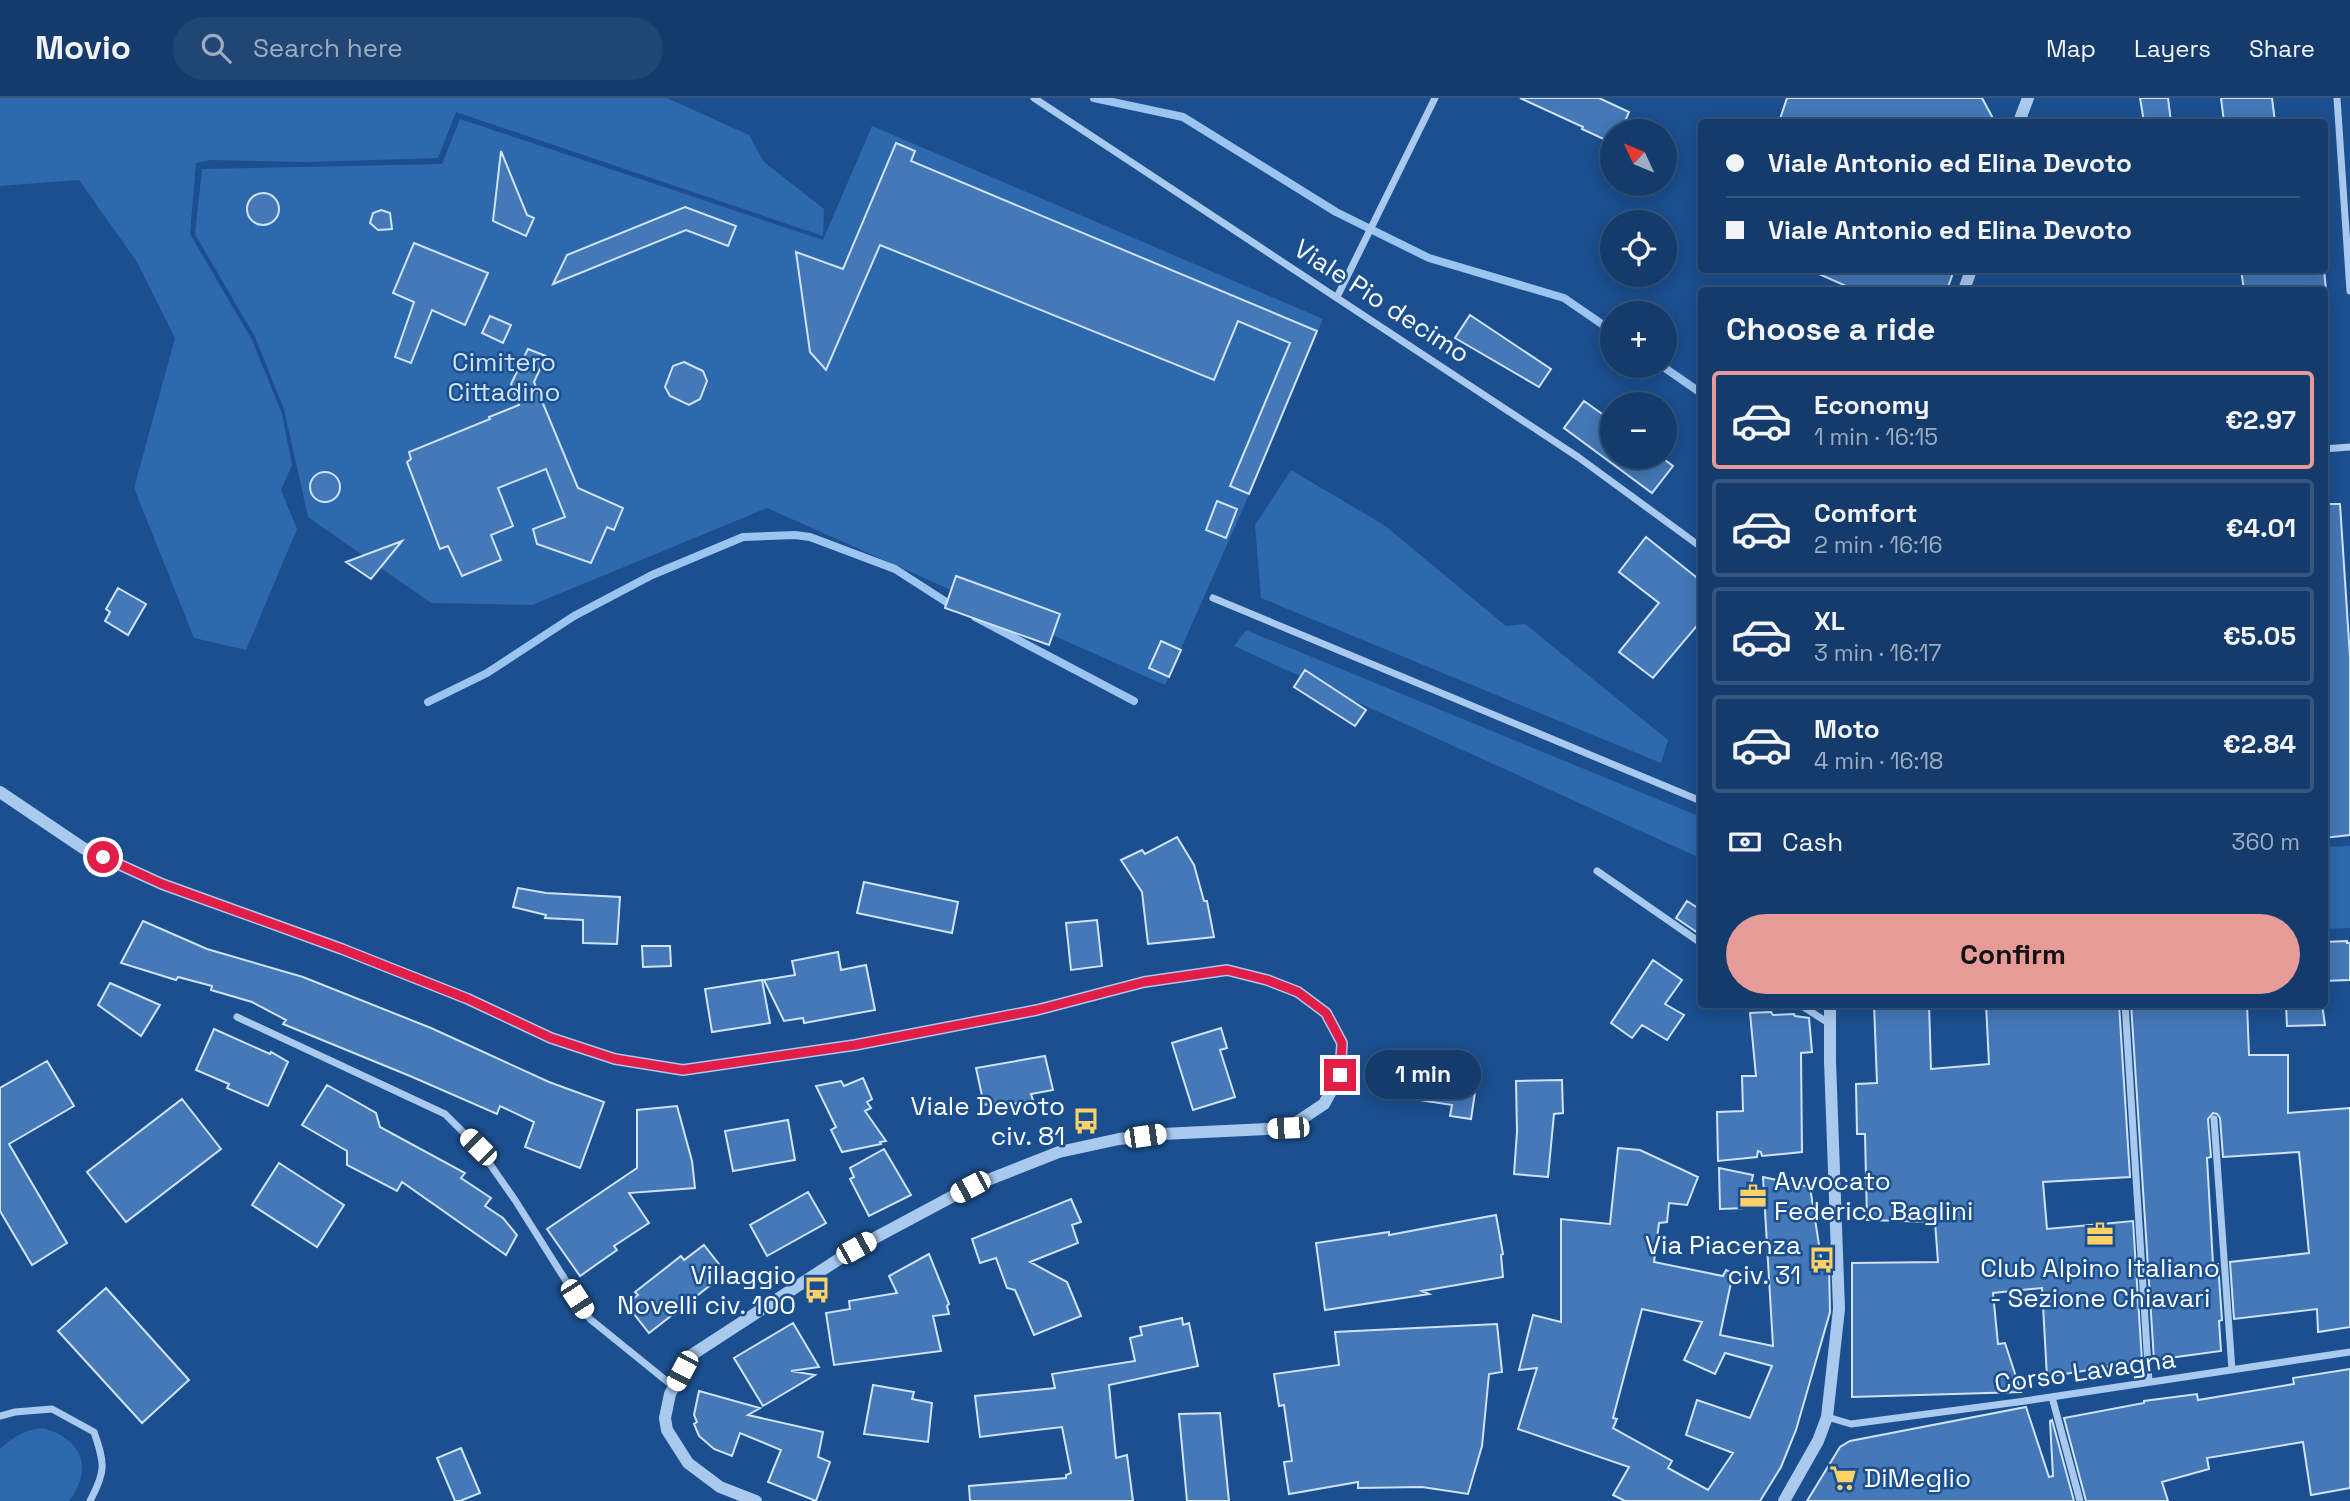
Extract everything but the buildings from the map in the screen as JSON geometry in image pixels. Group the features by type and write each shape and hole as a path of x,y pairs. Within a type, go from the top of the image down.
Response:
{"street":[{"name":"Viale Pio decimo","path":"1034,98 1578,457 1698,545"},
{"path":"1337,297 1435,98"},
{"path":"2020,119 2028,98"},
{"path":"2337,98 2350,291"},
{"path":"2328,449 2350,447"},
{"path":"1213,598 1698,800"},
{"path":"0,792 83,848 162,884 342,949 468,999 551,1038 615,1059 683,1070 855,1045 1037,1010 1144,982 1227,970 1267,980 1298,992 1326,1013 1342,1043 1340,1075 1324,1104 1288,1128 1162,1133 1059,1152 970,1187 856,1248 690,1356 670,1394 664,1418 667,1430 688,1464 720,1487 757,1501"},
{"path":"1597,871 1698,941"},
{"path":"1805,1008 1830,1024"},
{"path":"1784,1501 1818,1441 1827,1417 1839,1308 1830,1008"},
{"path":"2125,1008 2149,1382"},
{"path":"237,1017 445,1114 478,1147 590,1319 674,1387"},
{"path":"2214,1119 2232,1370"},
{"name":"Corso Lavagna","path":"1827,1417 1851,1424 2350,1352"},
{"path":"2052,1396 2080,1501"},
{"path":"0,1416 52,1409 94,1432 101,1454 102,1478 90,1501"}],"green space":[{"path":"0,98 667,98 749,135 764,162 824,209 823,236 456,112 438,158 307,162 211,160 196,163 190,234 252,340 282,414 292,465 281,490 297,529 246,650 194,638 134,488 175,338 137,262 79,180 0,186"},
{"name":"Cimitero Cittadino","path":"460,119 823,240 872,126 1323,319 1165,685 767,508 532,605 431,603 308,517 284,409 255,337 195,234 202,169 442,164"},
{"path":"1291,470 1384,525 1506,626 1525,624 1668,740 1661,763 1261,598 1255,525"},
{"path":"1246,630 1698,816 1698,857 1234,646"},
{"path":"2350,846 2350,928 2328,929 2328,847"},
{"path":"43,1428 67,1439 75,1447 82,1466 77,1489 69,1501 0,1501 0,1449 20,1434"}],"waterway":[{"path":"1094,98 1183,117 1336,212 1429,258 1564,298 1600,323"},
{"path":"1677,376 1698,391"},
{"path":"428,702 487,673 574,616 652,575 743,537 810,537 895,569 954,607"},
{"path":"975,617 1134,701"}],"place":[{"name":"Viale Devoto civ. 81","path":"1086,1121"},
{"name":"Avvocato Federico Baglini","path":"1753,1196"},
{"name":"Club Alpino Italiano - Sezione Chiavari","path":"2100,1234"},
{"name":"Via Piacenza civ. 31","path":"1822,1260"},
{"name":"Villaggio Novelli civ. 100","path":"817,1290"},
{"name":"DiMeglio","path":"1843,1478"}],"route":[{"path":"103,857 162,884 342,949 468,999 551,1038 615,1059 683,1070 855,1045 1037,1010 1144,982 1227,970 1267,980 1298,992 1326,1013 1342,1043 1340,1075"}]}
